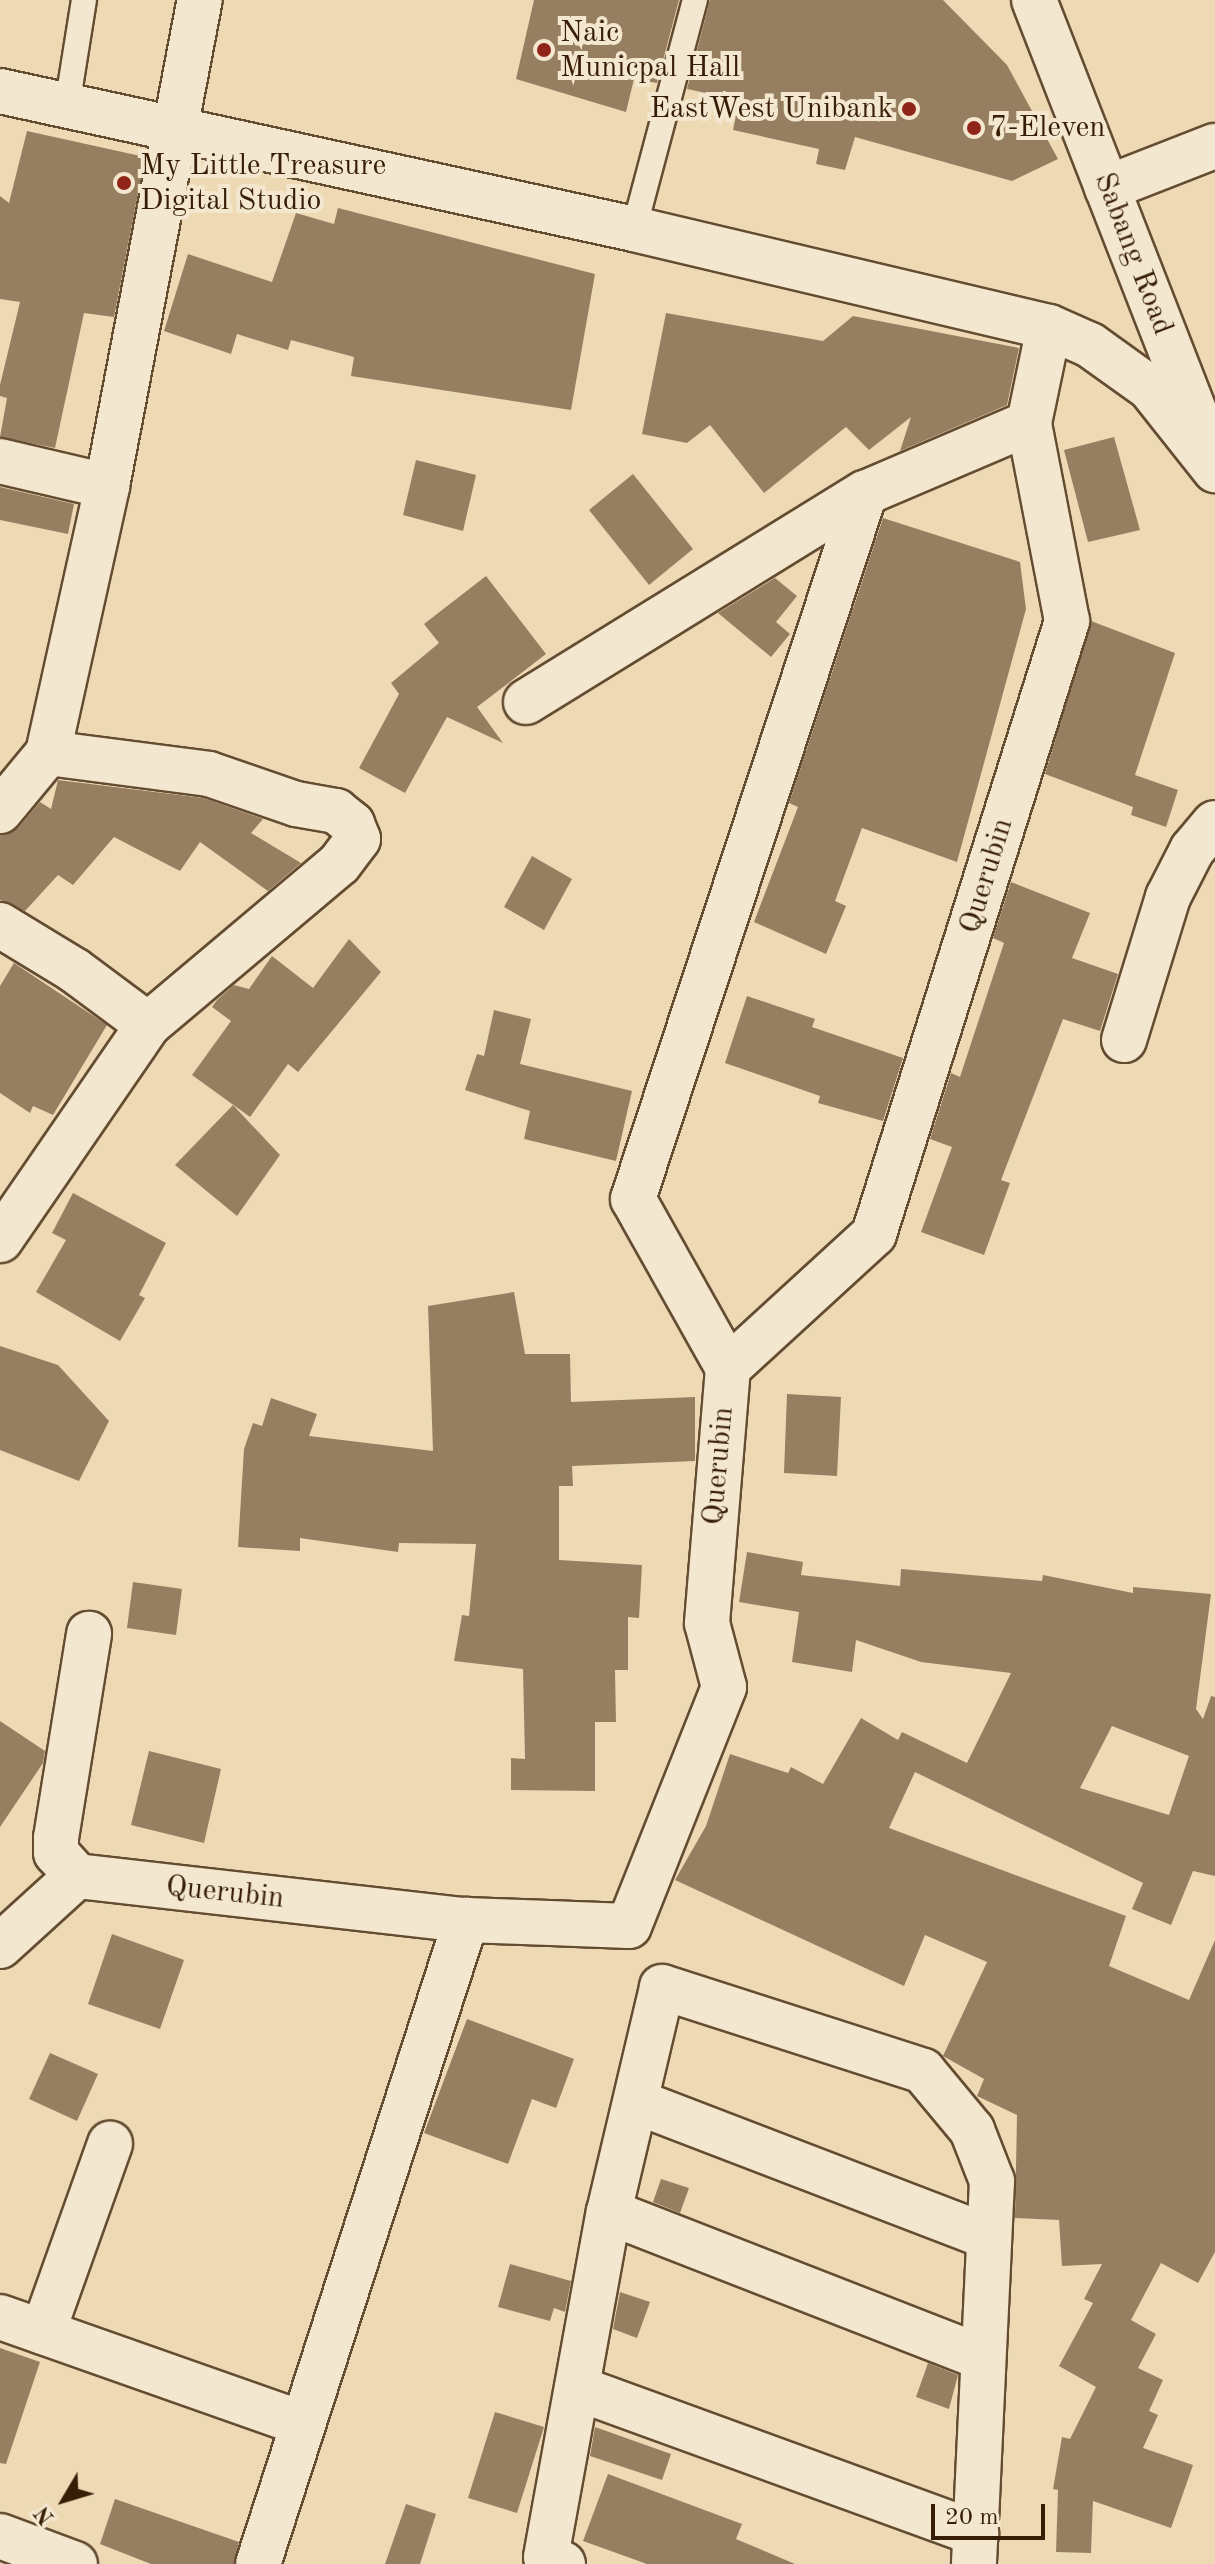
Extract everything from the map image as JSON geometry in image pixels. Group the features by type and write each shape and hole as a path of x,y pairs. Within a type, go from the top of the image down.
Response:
{"street":[{"path":"0,811 48,753 107,486 200,0"},
{"name":"Sabang Road","path":"1034,0 1215,462"},
{"path":"0,91 634,229 1049,327 1090,345 1150,388 1215,470"},
{"path":"1107,188 1215,146"},
{"path":"526,702 865,493 1029,423 1049,327"},
{"name":"Querubin","path":"77,1876 466,1920 629,1926 724,1687 707,1623 728,1368 874,1234 1067,621 1029,423"},
{"path":"0,461 107,486"},
{"path":"728,1368 633,1199 865,493"},
{"path":"0,1240 148,1025 288,910 358,839 352,824 336,811 296,804 209,774 48,753"},
{"path":"1124,1040 1168,897 1192,850 1215,823"},
{"path":"0,925 74,970 148,1025"},
{"path":"0,1946 77,1876 62,1864 56,1838 89,1634"},
{"path":"258,2564 466,1920"},
{"path":"563,2564 546,2557 609,2212 662,1987 651,1954 629,1926"},
{"path":"577,2388 975,2549 981,2357 992,2181 972,2130 923,2071 662,1987"},
{"path":"637,2102 988,2237"},
{"path":"43,2332 110,2144"},
{"path":"609,2212 981,2357"},
{"path":"0,2317 303,2424"},
{"path":"0,2536 75,2564"}],"lane":[{"path":"67,106 84,0"},
{"path":"634,229 695,0"}],"building":[{"path":"534,0 679,0 657,83 634,79 626,112 516,79"},
{"path":"710,0 943,0 1007,65 1058,159 1012,181 855,137 845,170 816,164 819,149 733,130 739,100 687,89"},
{"path":"27,131 145,157 114,317 84,313 55,448 0,437 7,398 0,396 0,385 20,302 0,299 0,196 9,203"},
{"path":"338,208 595,274 571,410 351,376 354,357 291,340 288,350 237,334 231,354 164,331 188,254 272,282 296,213 334,224"},
{"path":"666,313 823,341 853,316 1019,348 1007,405 900,451 911,417 869,450 846,427 764,493 710,425 687,443 642,434"},
{"path":"1114,437 1140,530 1088,542 1064,450"},
{"path":"416,460 476,475 463,531 403,515"},
{"path":"633,474 693,549 649,585 589,510"},
{"path":"0,487 74,504 68,534 0,520"},
{"path":"883,518 1020,562 1026,609 957,862 862,828 835,901 846,906 826,954 754,922 798,807 789,803"},
{"path":"486,576 546,654 477,707 503,743 447,717 405,793 359,768 399,694 391,683 439,643 424,624"},
{"path":"775,578 797,596 776,622 790,634 771,657 718,613"},
{"path":"1091,621 1175,653 1135,775 1178,790 1166,827 1131,815 1133,807 1045,774"},
{"path":"58,780 203,798 263,819 251,833 301,863 268,891 200,842 180,871 114,837 73,885 58,875 25,911 0,900 0,835 19,827 40,802 51,809"},
{"path":"532,856 572,879 544,930 504,907"},
{"path":"1011,882 1090,913 1072,958 1118,974 1100,1031 1063,1019 1001,1180 1010,1183 984,1255 921,1232 952,1147 930,1139 951,1073 960,1077 1004,943 993,938"},
{"path":"349,939 381,972 298,1072 288,1064 250,1117 192,1075 231,1021 212,1007 234,985 249,989 272,956 313,988"},
{"path":"14,963 107,1025 53,1115 33,1106 30,1113 0,1093 0,986"},
{"path":"747,996 815,1019 812,1027 903,1058 883,1121 818,1103 820,1096 725,1063"},
{"path":"494,1010 531,1019 520,1064 632,1091 616,1161 524,1139 530,1111 465,1090 477,1054 484,1056"},
{"path":"233,1105 280,1155 237,1216 175,1165"},
{"path":"73,1193 166,1243 139,1295 145,1298 120,1341 36,1292 66,1240 52,1233"},
{"path":"514,1292 525,1354 570,1354 571,1402 695,1397 695,1461 572,1466 573,1486 559,1486 559,1560 642,1565 639,1618 628,1617 628,1670 615,1670 616,1722 595,1722 595,1791 511,1790 511,1758 525,1759 523,1669 454,1661 462,1615 469,1616 476,1544 399,1543 398,1552 300,1538 300,1551 238,1547 244,1449 253,1423 262,1426 271,1398 317,1414 309,1436 433,1451 428,1306"},
{"path":"0,1346 58,1365 109,1421 79,1481 0,1450"},
{"path":"787,1394 841,1397 837,1476 784,1473"},
{"path":"747,1552 803,1562 801,1575 900,1586 901,1569 1042,1581 1043,1575 1133,1593 1133,1587 1211,1594 1196,1709 1203,1719 1211,1696 1215,1697 1215,1876 1193,1871 1171,1925 1132,1909 1143,1883 915,1772 889,1828 1126,1916 1109,1966 1189,2000 1215,1940 1215,2252 1198,2283 1161,2263 1131,2320 1156,2334 1138,2368 1163,2380 1149,2411 1158,2415 1143,2448 1193,2465 1171,2528 1093,2501 1091,2553 1056,2552 1058,2490 1053,2489 1062,2437 1070,2439 1096,2387 1059,2366 1093,2303 1084,2299 1102,2264 1062,2266 1059,2220 1015,2218 1017,2115 977,2096 984,2079 943,2056 987,1962 925,1935 904,1986 675,1880 706,1826 730,1754 788,1773 791,1767 823,1784 861,1718 898,1740 902,1732 967,1763 1011,1673 921,1662 856,1640 852,1672 792,1662 799,1612 739,1602","holes":["1112,1726 1189,1756 1169,1815 1080,1788"]},
{"path":"133,1582 182,1589 176,1635 127,1628"},
{"path":"0,1721 45,1751 43,1763 0,1827"},
{"path":"149,1751 221,1769 204,1843 131,1825"},
{"path":"112,1934 184,1960 160,2029 88,2004"},
{"path":"467,2019 574,2059 556,2108 532,2099 508,2164 424,2133"},
{"path":"50,2053 98,2074 77,2121 29,2099"},
{"path":"661,2179 689,2188 680,2213 653,2202"},
{"path":"510,2264 571,2281 565,2312 554,2308 550,2321 498,2307"},
{"path":"620,2292 650,2302 637,2338 613,2329"},
{"path":"0,2348 40,2362 6,2464 0,2463"},
{"path":"928,2363 958,2375 949,2409 916,2397"},
{"path":"495,2412 544,2427 517,2513 468,2498"},
{"path":"595,2427 671,2454 662,2480 590,2456"},
{"path":"608,2474 742,2524 736,2539 795,2564 647,2564 583,2541"},
{"path":"115,2499 239,2542 234,2564 151,2564 100,2544"},
{"path":"406,2504 436,2514 420,2564 385,2564"}],"place":[{"name":"Naic Municpal Hall","path":"544,50"},
{"name":"EastWest Unibank","path":"909,109"},
{"name":"7-Eleven","path":"974,128"},
{"name":"My Little Treasure Digital Studio","path":"124,183"}]}
